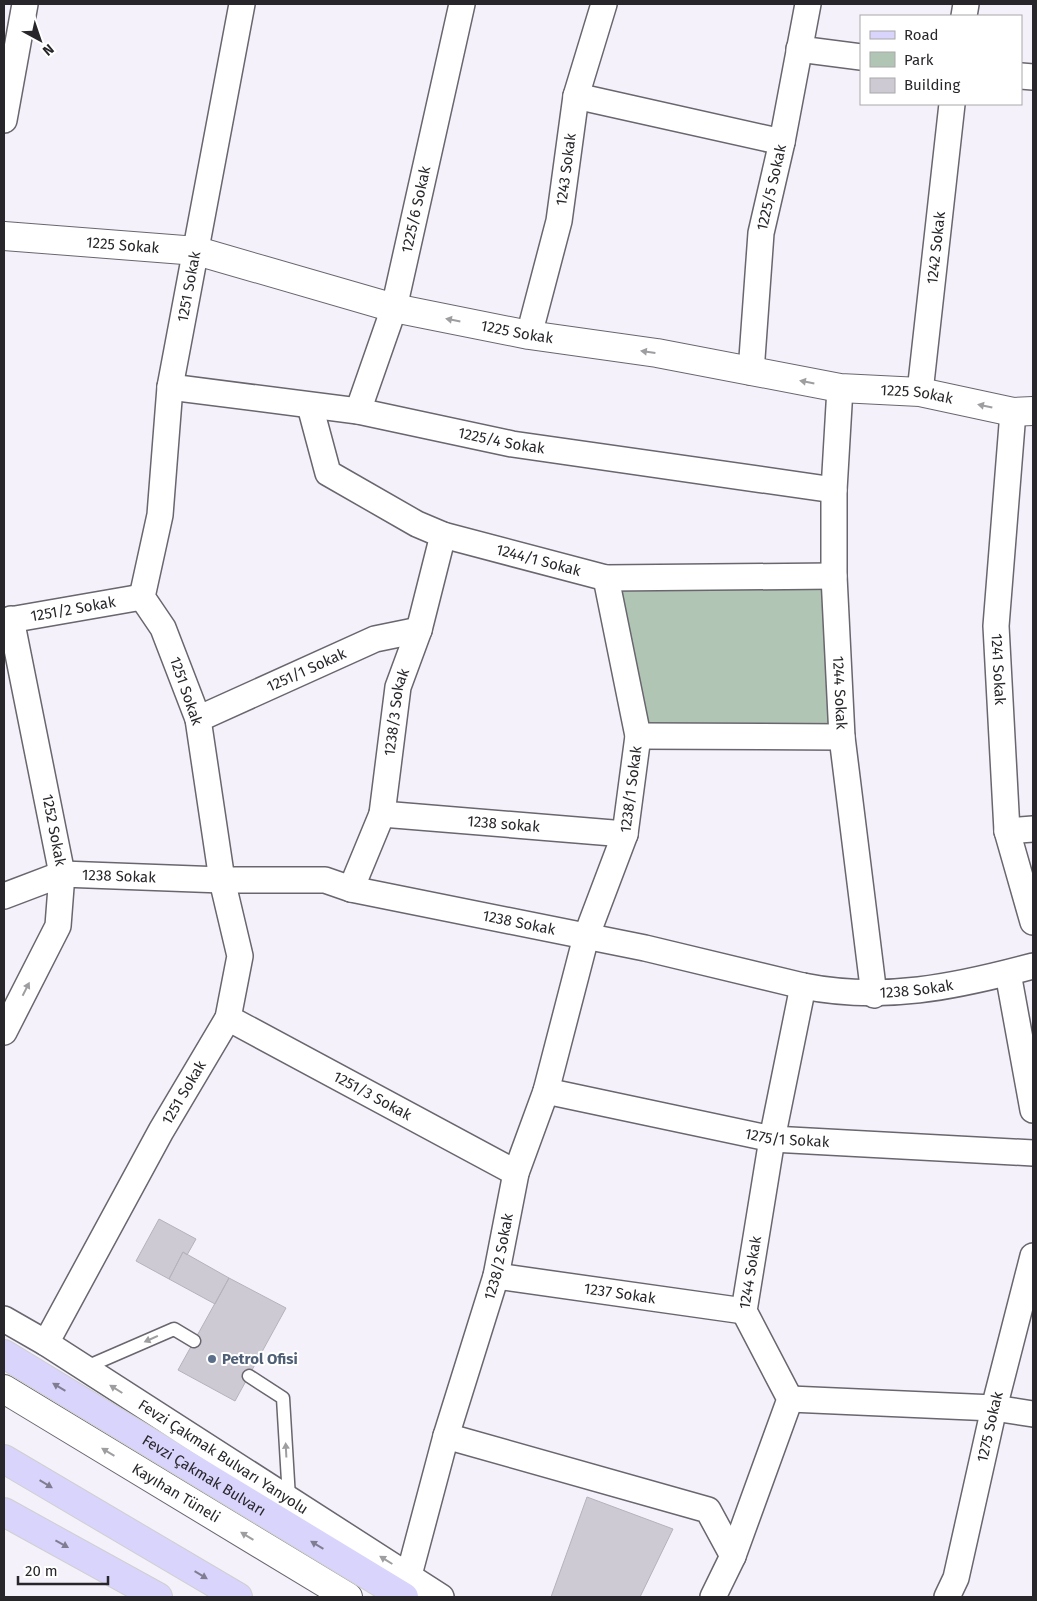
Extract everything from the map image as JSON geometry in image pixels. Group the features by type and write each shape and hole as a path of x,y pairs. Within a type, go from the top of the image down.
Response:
{"main road":[{"name":"Fevzi Çakmak Bulvarı","path":"4,1354 407,1586"},
{"path":"4,1459 238,1597"},
{"path":"4,1512 158,1597"}],"street":[{"path":"4,120 25,4"},
{"name":"1251 Sokak","path":"46,1344 161,1130 228,1018 240,956 222,880 198,719 162,628 142,598 160,515 170,387 197,252 242,4"},
{"name":"1225/6 Sokak","path":"358,411 394,308 462,4"},
{"name":"1243 Sokak","path":"529,335 559,222 576,96 604,4"},
{"name":"1225/5 Sokak","path":"751,372 761,233 782,142 808,4"},
{"path":"799,49 860,57"},
{"path":"576,96 782,142"},
{"name":"1242 Sokak","path":"920,392 952,105"},
{"name":"1225 Sokak","path":"4,236 197,252 394,308 529,335 657,353 840,388 920,392 1023,412"},
{"name":"1225/4 Sokak","path":"170,387 358,411 512,444 834,490"},
{"name":"1244 Sokak","path":"840,388 834,490 834,576 842,738 874,995"},
{"name":"1244/1 Sokak","path":"310,406 328,473 417,524 443,535 606,578 834,576"},
{"name":"1241 Sokak","path":"1023,412 996,626 1006,831 1033,922"},
{"name":"1238/3 Sokak","path":"351,889 382,814 398,687 418,630 443,535"},
{"name":"1238/1 Sokak","path":"586,937 625,834 638,736 606,578"},
{"name":"1251/2 Sokak","path":"7,620 142,598"},
{"name":"1252 Sokak","path":"4,1032 58,926 62,874 7,620"},
{"name":"1251/1 Sokak","path":"198,719 375,639 418,630"},
{"path":"638,736 842,738"},
{"name":"1238 sokak","path":"382,814 625,834"},
{"path":"1006,831 1033,829"},
{"name":"1238 Sokak","path":"4,896 62,874 222,880 325,880 351,889 586,937 803,986 874,995 969,983 1033,966"},
{"name":"1238/2 Sokak","path":"407,1586 446,1436 496,1276 516,1173 546,1091 586,937"},
{"path":"1008,973 1033,1110"},
{"name":"1244 Sokak","path":"790,1399 744,1311 772,1139 803,986"},
{"name":"1251/3 Sokak","path":"228,1018 516,1173"},
{"name":"1275/1 Sokak","path":"546,1091 772,1139 1033,1153"},
{"name":"1275 Sokak","path":"947,1597 956,1578 994,1408 1033,1256"},
{"name":"1237 Sokak","path":"496,1276 744,1311"},
{"name":"Fevzi Çakmak Bulvarı Yanyolu","path":"4,1319 289,1498 407,1586 441,1597"},
{"name":"Kayıhan Tüneli","path":"4,1389 348,1597"},
{"path":"713,1597 733,1556 790,1399 994,1408 1033,1414"},
{"path":"446,1436 708,1510 733,1556"}],"lane":[{"path":"84,1368 174,1329 194,1341"},
{"path":"249,1376 283,1398 289,1498"}],"green space":[{"path":"834,576 842,737 638,736 606,578"}],"building":[{"path":"159,1219 196,1239 187,1255 183,1252 169,1279 136,1261"},
{"path":"183,1252 229,1278 215,1304 169,1279"},
{"path":"229,1278 286,1308 235,1401 178,1370"},
{"path":"587,1497 673,1529 640,1597 551,1597"}],"place":[{"name":"Petrol Ofisi","path":"212,1359"}]}
